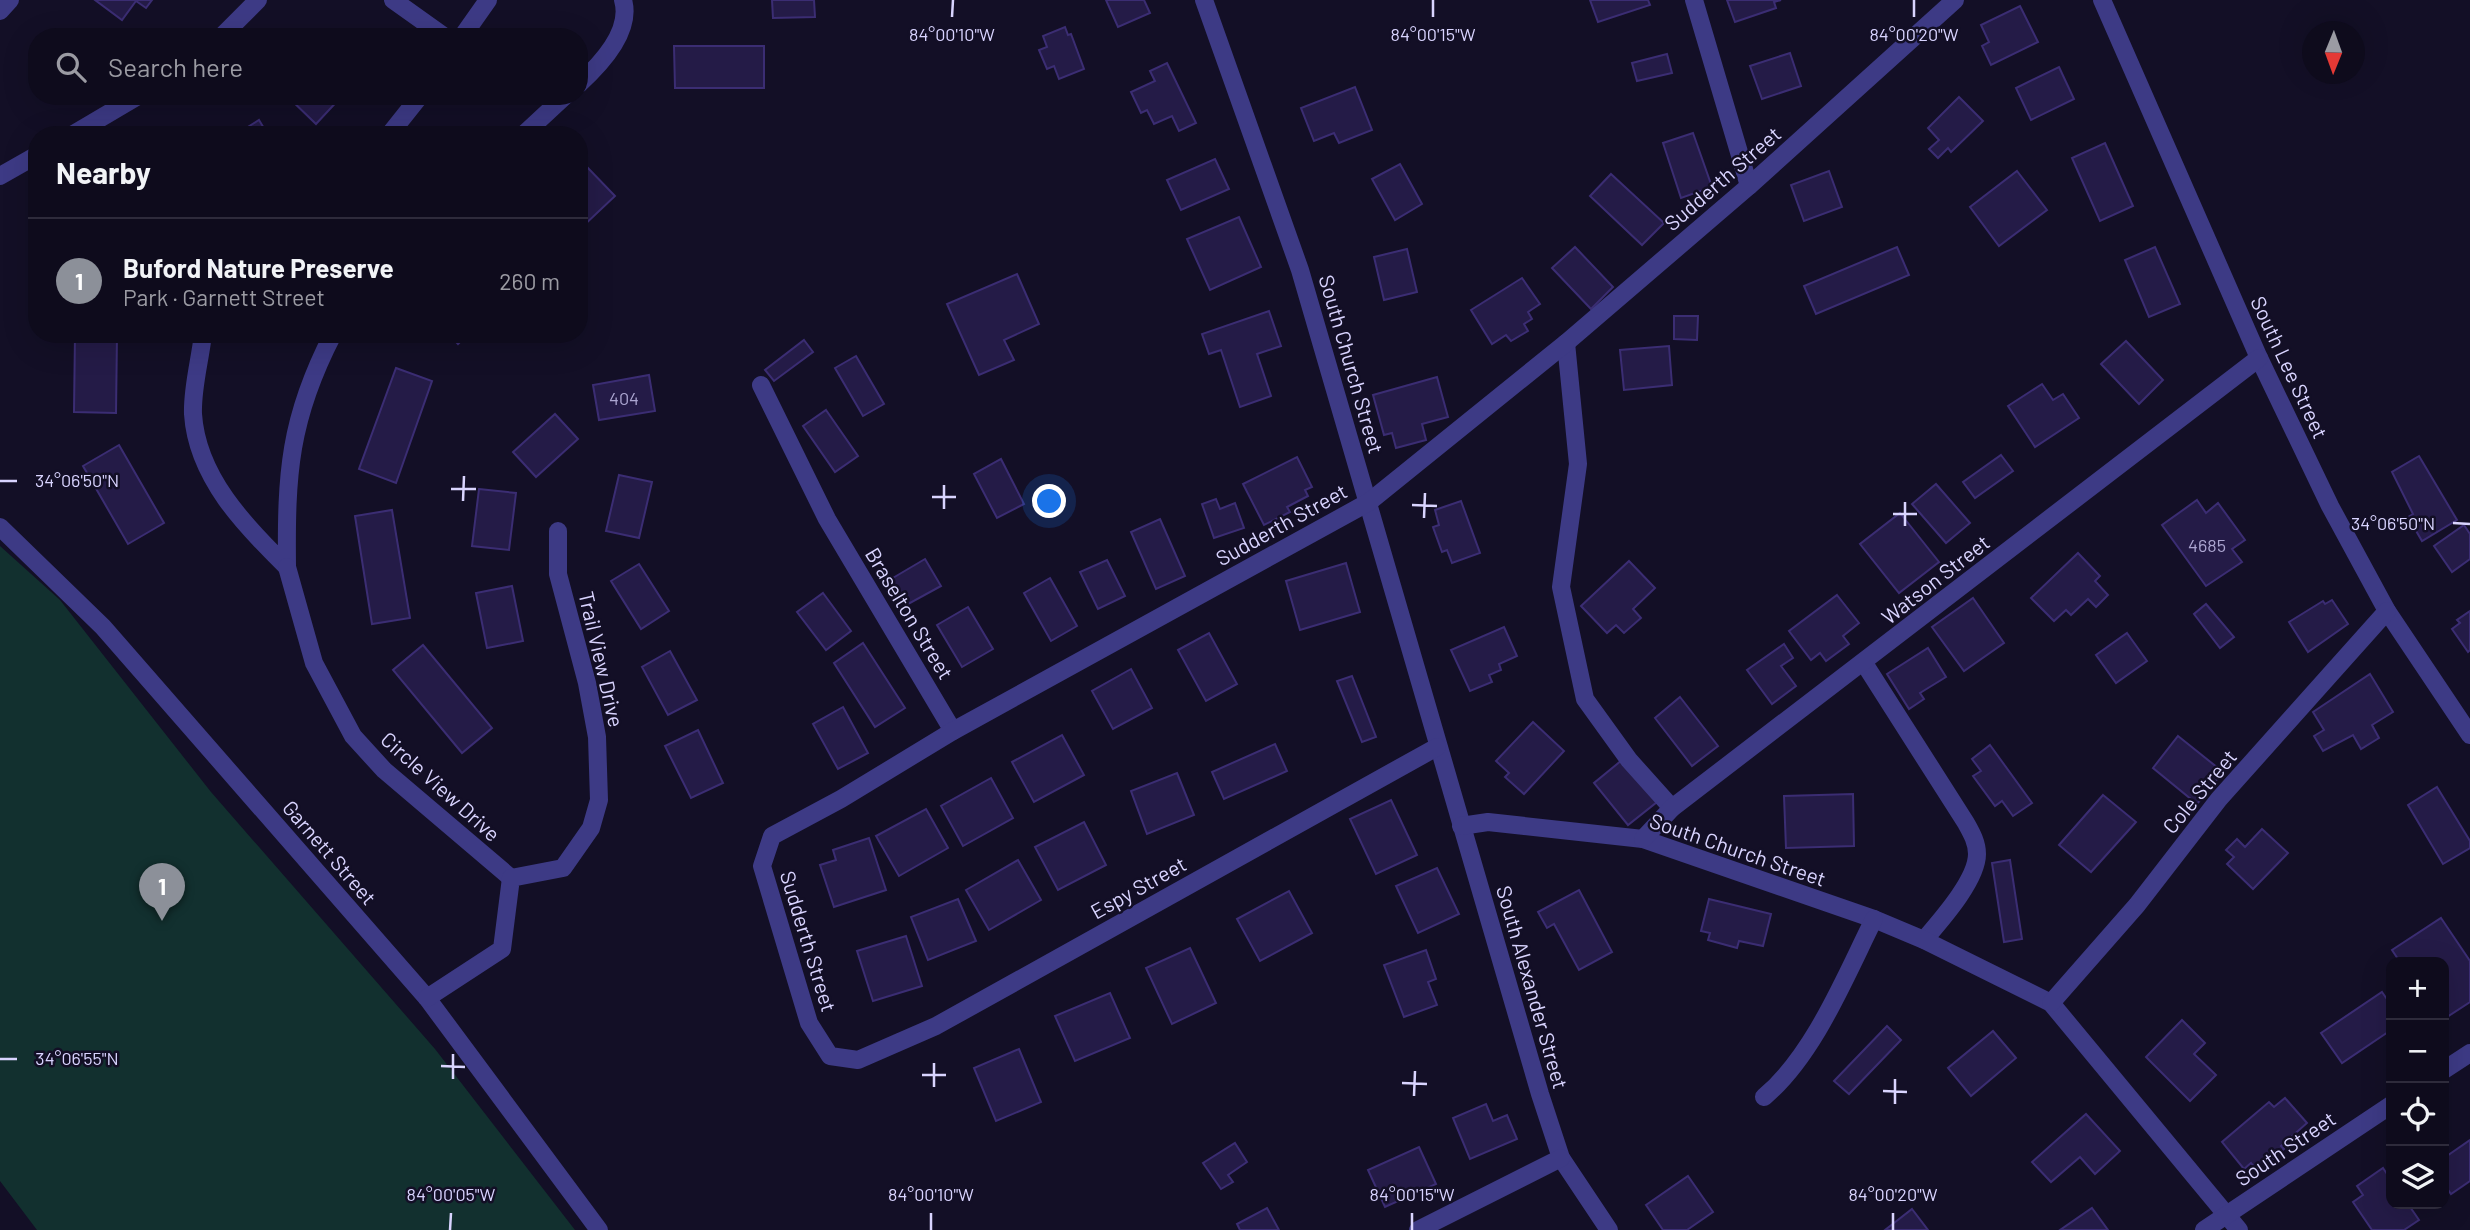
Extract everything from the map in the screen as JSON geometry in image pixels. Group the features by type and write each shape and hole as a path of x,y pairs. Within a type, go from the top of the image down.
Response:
{"street":[{"path":"0,11 10,0"},
{"path":"230,28 258,0"},
{"path":"393,0 432,28"},
{"path":"468,28 488,0"},
{"path":"588,75 596,68 622,30 623,0"},
{"name":"South Church Street","path":"1204,0 1300,270 1437,747"},
{"path":"1694,0 1749,186"},
{"name":"Sudderth Street","path":"858,1060 830,1056 810,1023 762,866 772,836 841,799 953,731 1368,502 1566,343 1749,186 1955,0"},
{"name":"South Lee Street","path":"2102,0 2259,358 2330,506 2387,611 2470,735"},
{"path":"87,126 123,105"},
{"path":"396,126 413,105"},
{"path":"533,126 555,105"},
{"path":"0,176 28,160"},
{"name":"Circle View Drive","path":"202,343 193,415 201,453 228,504 287,567"},
{"name":"Circle View Drive","path":"328,343 315,368 292,443 286,489 287,567 314,663 353,736 394,778 511,878"},
{"path":"1566,343 1578,464 1561,587 1585,699 1629,760 1672,808"},
{"name":"Watson Street","path":"1643,839 1672,808 2259,358"},
{"name":"Braselton Street","path":"761,385 827,519 953,731"},
{"name":"Garnett Street","path":"0,527 103,627 427,998 599,1230"},
{"name":"Trail View Drive","path":"511,878 563,868 591,828 599,800 597,737 587,683 558,575 558,531"},
{"name":"Cole Street","path":"2051,1003 2137,905 2219,799 2387,611"},
{"path":"1864,663 1966,822 1977,849 1976,864 1968,880 1924,940"},
{"name":"South Alexander Street","path":"1437,747 1561,1158 1609,1230"},
{"name":"Espy Street","path":"858,1060 936,1026 1437,747"},
{"name":"South Church Street","path":"1461,826 1488,822 1643,839 1874,919"},
{"path":"427,998 502,949 511,878"},
{"path":"1764,1097 1780,1084 1829,1009 1874,919 1924,940 2051,1003 2239,1230"},
{"path":"2449,1067 2470,1052"},
{"name":"South Street","path":"2204,1230 2386,1108"},
{"path":"1418,1230 1561,1158"}],"green space":[{"path":"0,546 60,600 211,792 435,1049 575,1230 37,1230 0,1181"}],"building":[{"path":"95,0 152,0 146,8 136,1 122,20"},
{"path":"772,0 814,0 815,17 773,18"},
{"path":"1106,0 1144,0 1150,13 1118,27"},
{"path":"1590,0 1648,0 1650,5 1598,22"},
{"path":"1727,0 1781,0 1774,2 1776,8 1735,22"},
{"path":"2020,6 2038,42 1991,65 1982,46 1989,42 1981,25"},
{"path":"1065,27 1068,35 1071,34 1084,69 1059,79 1054,66 1047,69 1039,50 1047,47 1043,36"},
{"path":"674,46 764,46 764,88 675,88"},
{"path":"1790,53 1801,86 1762,99 1750,66"},
{"path":"1667,54 1672,73 1637,81 1632,63"},
{"path":"1167,63 1196,123 1179,131 1172,116 1154,124 1147,110 1141,113 1131,92 1155,81 1150,71"},
{"path":"2059,67 2074,99 2031,120 2016,88"},
{"path":"1355,87 1372,130 1339,143 1334,133 1314,141 1301,108"},
{"path":"1959,97 1983,121 1951,152 1948,148 1938,158 1929,149 1939,140 1928,128"},
{"path":"296,105 334,105 316,124"},
{"path":"259,120 263,126 249,126"},
{"path":"1693,133 1712,187 1681,198 1663,143"},
{"path":"2105,143 2133,206 2100,221 2072,158"},
{"path":"1215,159 1229,189 1181,210 1167,180"},
{"path":"1400,164 1422,204 1395,220 1372,179"},
{"path":"588,168 615,196 588,222"},
{"path":"1829,171 1842,207 1804,221 1791,185"},
{"path":"2017,171 2047,210 1999,246 1970,207"},
{"path":"1611,174 1664,223 1642,245 1590,196"},
{"path":"1239,217 1261,267 1210,290 1187,239"},
{"path":"1575,247 1613,287 1591,309 1552,268"},
{"path":"1897,247 1909,275 1816,314 1804,286"},
{"path":"2155,247 2180,304 2149,317 2125,260"},
{"path":"1407,249 1417,292 1384,300 1374,257"},
{"path":"1017,274 1039,324 1004,340 1014,360 979,375 947,304"},
{"path":"1522,278 1540,304 1528,312 1532,319 1524,324 1528,331 1511,341 1506,335 1492,344 1471,310"},
{"path":"1269,311 1281,346 1257,354 1271,396 1240,407 1221,350 1209,354 1202,334"},
{"path":"1674,316 1698,316 1697,340 1674,339"},
{"path":"804,340 813,352 774,381 765,370"},
{"path":"2126,341 2163,380 2139,404 2101,364"},
{"path":"75,343 117,343 116,413 74,412"},
{"path":"1669,346 1672,385 1624,390 1620,350"},
{"path":"856,356 884,404 863,416 835,368"},
{"path":"396,368 432,381 396,483 359,469"},
{"path":"649,375 655,411 599,420 593,385"},
{"path":"1437,377 1448,417 1422,424 1426,440 1396,448 1392,433 1384,435 1373,395"},
{"path":"2042,384 2053,400 2063,394 2079,418 2035,447 2008,406"},
{"path":"826,410 858,456 835,472 803,426"},
{"path":"555,414 578,439 536,477 513,452"},
{"path":"119,445 164,523 128,544 83,466"},
{"path":"2001,455 2013,471 1975,498 1963,482"},
{"path":"2419,456 2457,520 2422,541 2408,517 2413,514 2392,472"},
{"path":"1297,457 1312,487 1305,490 1308,496 1287,507 1290,512 1264,525 1243,484"},
{"path":"1001,459 1024,504 997,518 974,474"},
{"path":"619,475 652,482 639,538 606,531"},
{"path":"1936,484 1970,523 1946,543 1912,504"},
{"path":"479,489 516,493 509,550 472,546"},
{"path":"1216,499 1220,509 1235,503 1244,528 1214,538 1202,504"},
{"path":"2197,500 2206,513 2218,503 2245,540 2232,549 2242,562 2206,586 2162,525"},
{"path":"1461,501 1480,553 1452,563 1447,550 1442,552 1433,527 1439,525 1435,510"},
{"path":"392,510 410,618 372,624 355,516"},
{"path":"1900,513 1939,562 1899,593 1860,544"},
{"path":"1160,519 1185,576 1156,589 1131,532"},
{"path":"2464,525 2470,534 2470,559 2452,572 2434,546"},
{"path":"2078,553 2100,576 2095,581 2108,595 2096,607 2088,599 2071,615 2066,610 2054,621 2031,598"},
{"path":"925,559 941,586 901,608 886,582"},
{"path":"1107,560 1125,596 1098,609 1080,572"},
{"path":"1629,561 1655,588 1633,609 1641,618 1624,633 1616,625 1607,633 1581,606"},
{"path":"1346,563 1360,612 1300,630 1286,581"},
{"path":"639,564 669,611 641,629 611,581"},
{"path":"1050,578 1077,626 1051,641 1024,593"},
{"path":"512,586 523,641 487,648 476,593"},
{"path":"823,593 851,631 826,650 797,612"},
{"path":"1837,595 1859,623 1843,636 1849,644 1826,661 1820,653 1811,660 1789,631"},
{"path":"1973,598 2004,643 1964,671 1932,627"},
{"path":"2332,600 2348,624 2308,652 2289,622 2323,601 2325,604"},
{"path":"2206,604 2234,637 2220,648 2194,614"},
{"path":"968,607 993,649 962,667 937,625"},
{"path":"2470,611 2468,652 2452,629 2460,623 2457,620"},
{"path":"1504,627 1517,656 1499,664 1501,670 1489,675 1492,682 1470,691 1451,650"},
{"path":"1209,633 1237,684 1206,701 1178,650"},
{"path":"2127,633 2147,661 2116,683 2096,655"},
{"path":"863,643 905,708 875,727 834,663"},
{"path":"1784,644 1793,658 1781,666 1796,686 1772,704 1747,670"},
{"path":"423,645 492,728 462,753 393,670"},
{"path":"1928,648 1946,677 1920,693 1924,699 1909,709 1887,674"},
{"path":"670,651 697,700 668,715 642,667"},
{"path":"1131,669 1152,708 1113,729 1092,691"},
{"path":"2370,674 2393,712 2372,725 2379,738 2361,749 2353,735 2323,751 2314,736 2324,730 2313,712"},
{"path":"1352,676 1376,737 1362,742 1337,681"},
{"path":"1680,697 1718,746 1692,766 1655,718"},
{"path":"843,707 868,753 838,769 813,724"},
{"path":"1533,722 1564,751 1524,794 1505,777 1509,773 1496,761"},
{"path":"698,730 723,783 691,798 665,746"},
{"path":"1062,735 1084,775 1034,802 1012,762"},
{"path":"2178,736 2223,772 2197,804 2153,768"},
{"path":"1275,744 1287,771 1224,799 1212,772"},
{"path":"1990,745 2032,803 2013,816 2002,801 1995,806 1973,776 1981,771 1972,759"},
{"path":"1622,760 1657,802 1628,825 1594,783"},
{"path":"1177,773 1194,815 1147,834 1131,791"},
{"path":"991,778 1013,818 963,846 941,806"},
{"path":"2437,787 2470,841 2470,848 2443,864 2408,805"},
{"path":"1853,794 1854,846 1786,848 1784,796"},
{"path":"2103,795 2136,822 2091,872 2059,845"},
{"path":"1391,800 1417,855 1376,874 1350,819"},
{"path":"926,809 948,848 899,876 876,836"},
{"path":"1084,822 1106,865 1058,890 1035,847"},
{"path":"2262,829 2288,853 2253,889 2227,864 2234,857 2226,850 2237,839 2245,847"},
{"path":"869,838 886,890 834,907 820,865 836,860 833,850"},
{"path":"1018,860 1041,900 989,930 966,890"},
{"path":"2010,860 2022,939 2004,942 1992,863"},
{"path":"1437,868 1459,914 1418,933 1396,886"},
{"path":"1579,890 1612,952 1579,970 1554,924 1547,928 1538,912"},
{"path":"1289,891 1312,933 1260,961 1237,919"},
{"path":"958,899 976,941 928,960 911,917"},
{"path":"1709,899 1771,914 1763,946 1739,941 1737,948 1708,940 1710,933 1701,931"},
{"path":"2441,918 2470,961 2470,1002 2449,1016 2449,957 2397,957 2392,950"},
{"path":"906,936 922,986 873,1001 857,951"},
{"path":"1190,948 1216,1003 1172,1024 1146,968"},
{"path":"1426,950 1436,979 1428,982 1437,1005 1404,1017 1384,965"},
{"path":"2382,992 2386,998 2386,1033 2342,1063 2321,1033"},
{"path":"1110,993 1130,1038 1075,1061 1055,1016"},
{"path":"2182,1020 2205,1043 2194,1054 2216,1075 2190,1101 2146,1057"},
{"path":"1887,1026 1901,1040 1849,1094 1834,1081"},
{"path":"1993,1031 2016,1058 1971,1096 1948,1068"},
{"path":"1019,1049 1041,1102 996,1121 974,1068"},
{"path":"2285,1098 2307,1123 2281,1146 2284,1149 2272,1160 2269,1156 2255,1168 2251,1163 2244,1169 2222,1142 2269,1102 2274,1107"},
{"path":"1486,1104 1493,1121 1507,1115 1517,1139 1470,1159 1453,1118"},
{"path":"2086,1114 2120,1151 2095,1174 2080,1157 2051,1182 2032,1162"},
{"path":"2470,1140 2470,1181 2451,1194 2449,1191 2449,1155"},
{"path":"1235,1143 1247,1162 1228,1175 1233,1182 1221,1189 1203,1163"},
{"path":"1419,1147 1436,1184 1385,1207 1368,1170"},
{"path":"2383,1168 2386,1172 2386,1209 2411,1209 2419,1220 2404,1230 2372,1230 2353,1202 2363,1195 2357,1186"},
{"path":"1688,1176 1713,1212 1687,1230 1663,1230 1646,1205"},
{"path":"1267,1208 1279,1230 1240,1230 1237,1224"},
{"path":"2092,1208 2108,1230 2060,1230"},
{"path":"1912,1209 1928,1230 1885,1230"}],"place":[{"name":"Buford Nature Preserve","path":"162,921"}]}
